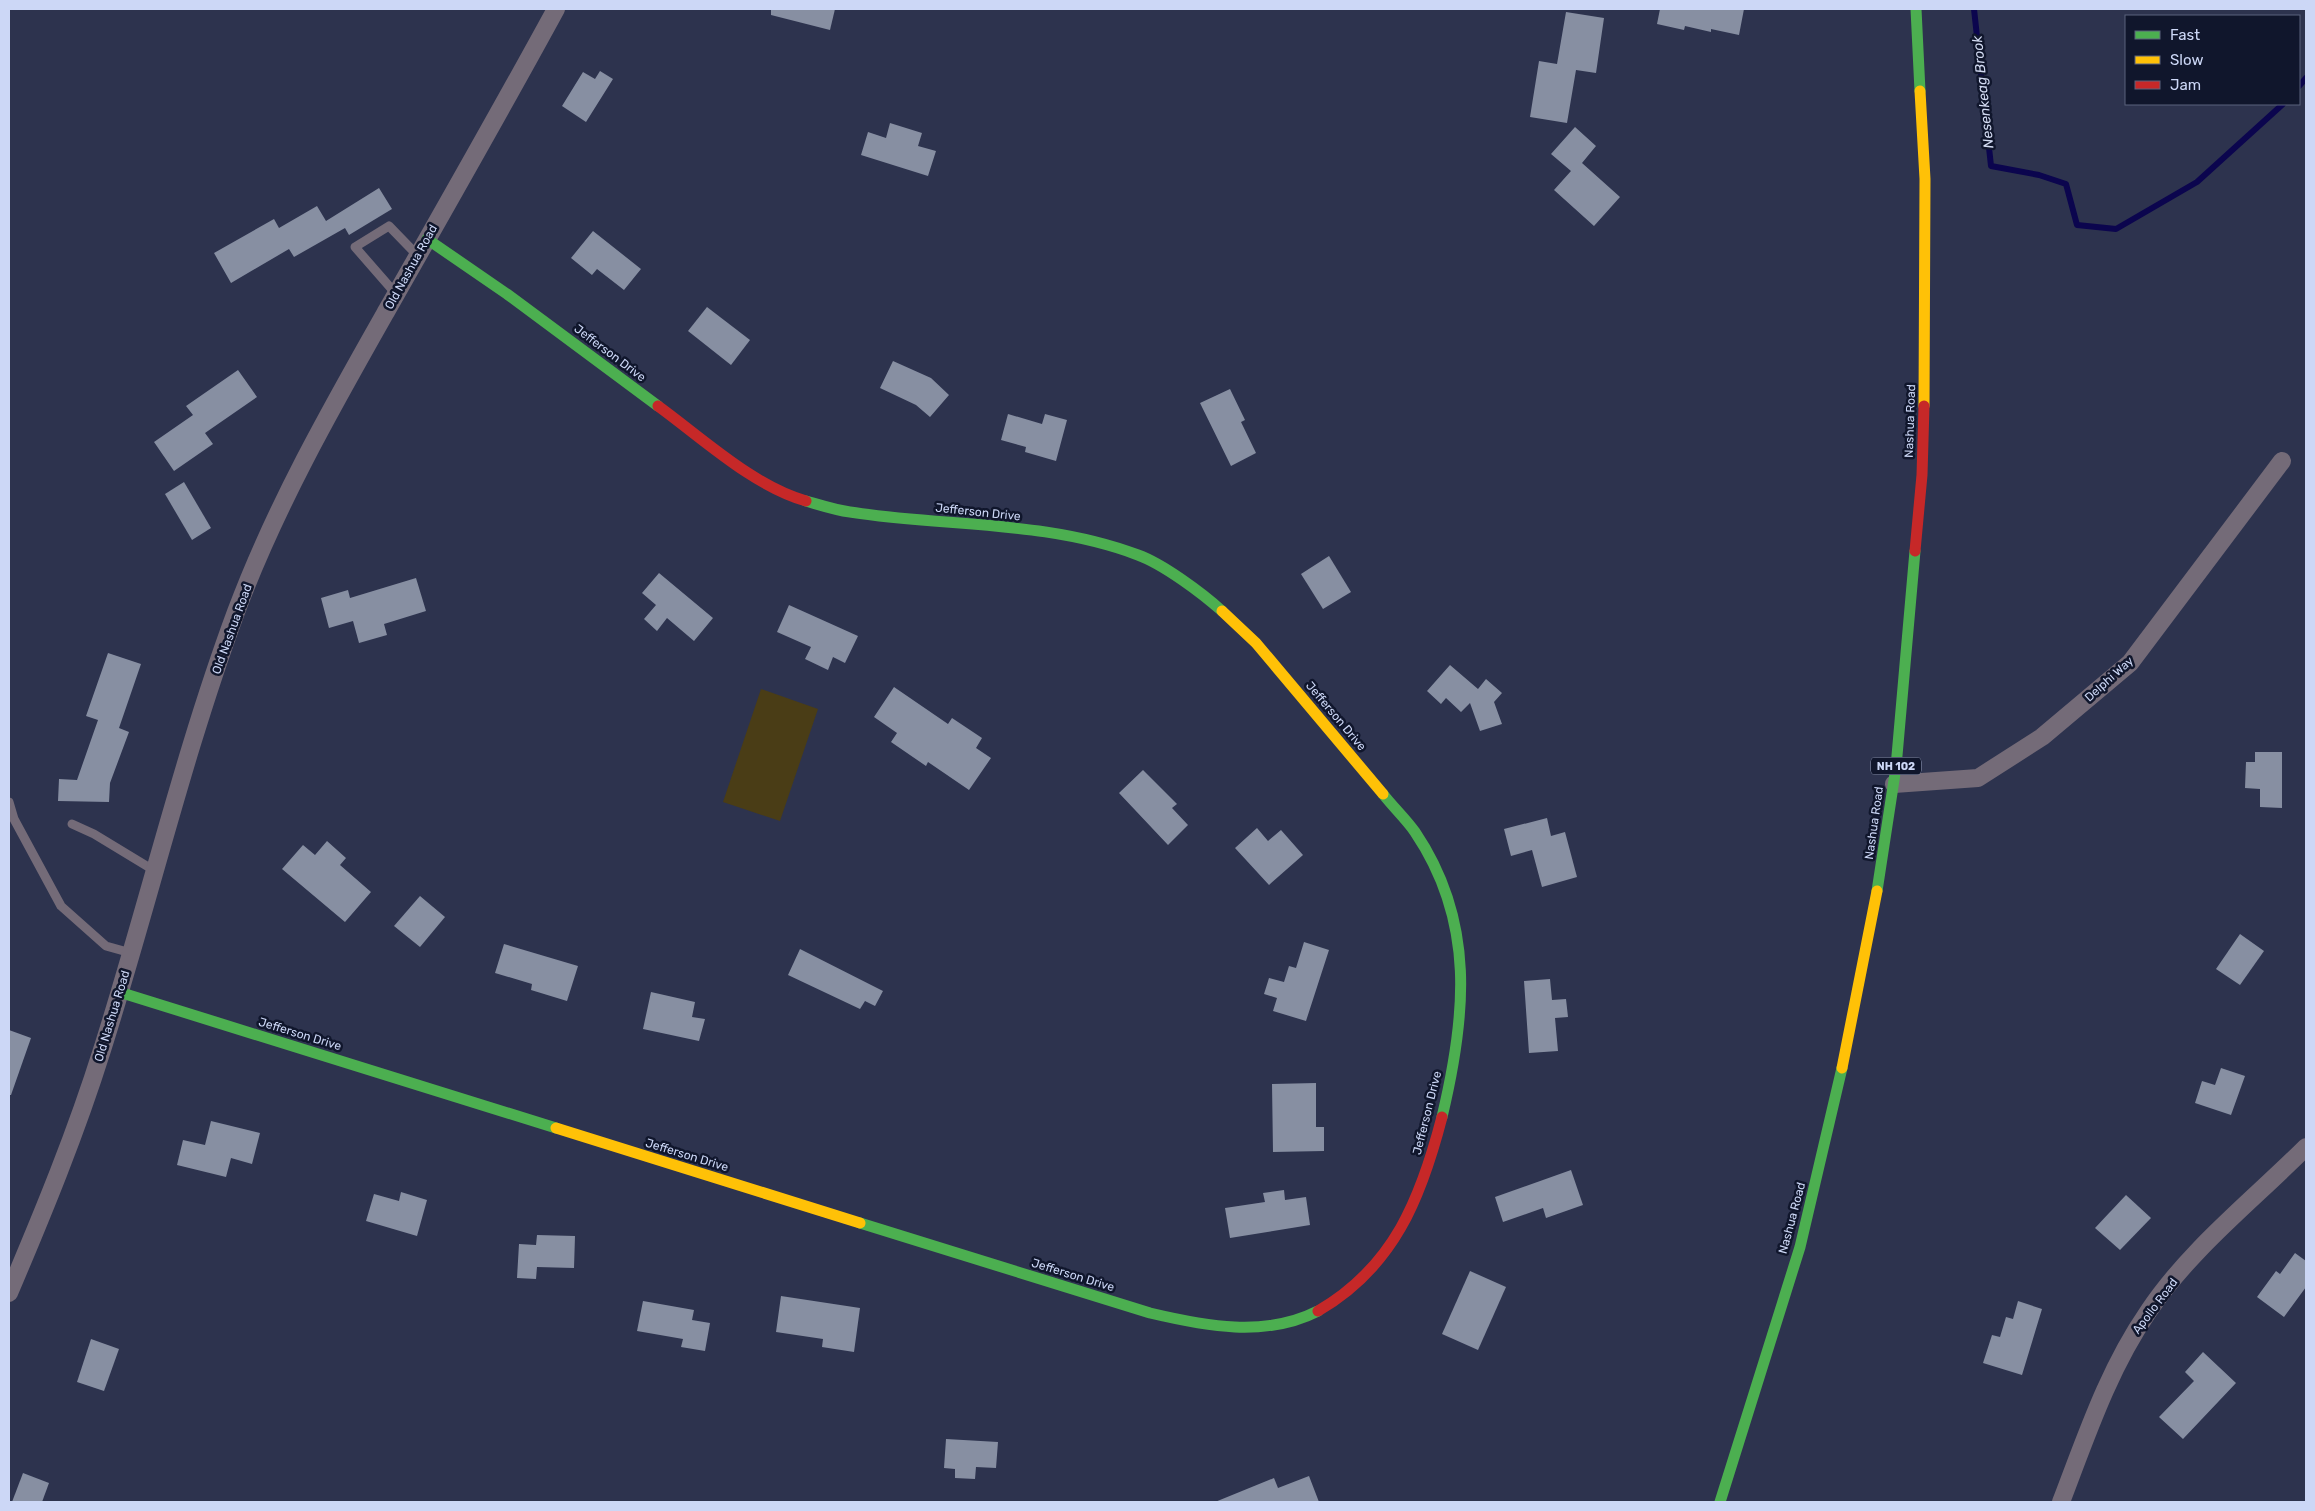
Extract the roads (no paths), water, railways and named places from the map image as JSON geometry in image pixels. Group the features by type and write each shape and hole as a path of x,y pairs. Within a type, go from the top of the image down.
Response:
{"street":[{"name":"Old Nashua Road","path":"9,1293 82,1111 131,953 182,774 236,612 266,540 313,445 556,9"},
{"name":"Nashua Road","path":"1720,1502 1800,1247 1824,1150 1859,988 1882,865 1894,784 1922,475 1926,377 1925,179 1916,9"},
{"name":"Jefferson Drive","path":"119,992 1150,1314 1197,1324 1221,1327 1269,1326 1316,1312 1337,1300 1357,1284 1389,1248 1406,1220 1424,1182 1444,1111 1453,1063 1461,992 1459,943 1447,896 1427,852 1414,831 1256,643 1220,609 1161,566 1139,555 1092,540 1042,532 849,512 803,500 780,491 739,466 507,294 427,239"},
{"name":"Delphi Way","path":"1894,784 1978,778 2042,737 2130,663 2282,461"},
{"name":"Apollo Road","path":"2061,1502 2111,1376 2148,1311 2196,1254 2306,1147"}],"lane":[{"path":"396,294 355,247 389,226 418,256"},
{"path":"9,802 14,819 62,906 106,946 131,953"},
{"path":"72,824 94,834 154,871"}],"waterway":[{"name":"Nesenkeag Brook","path":"1974,9 1991,166 2039,175 2066,184 2077,225 2116,229 2197,182 2282,105"},
{"name":"Nesenkeag Brook","path":"2300,85 2306,78"}]}
